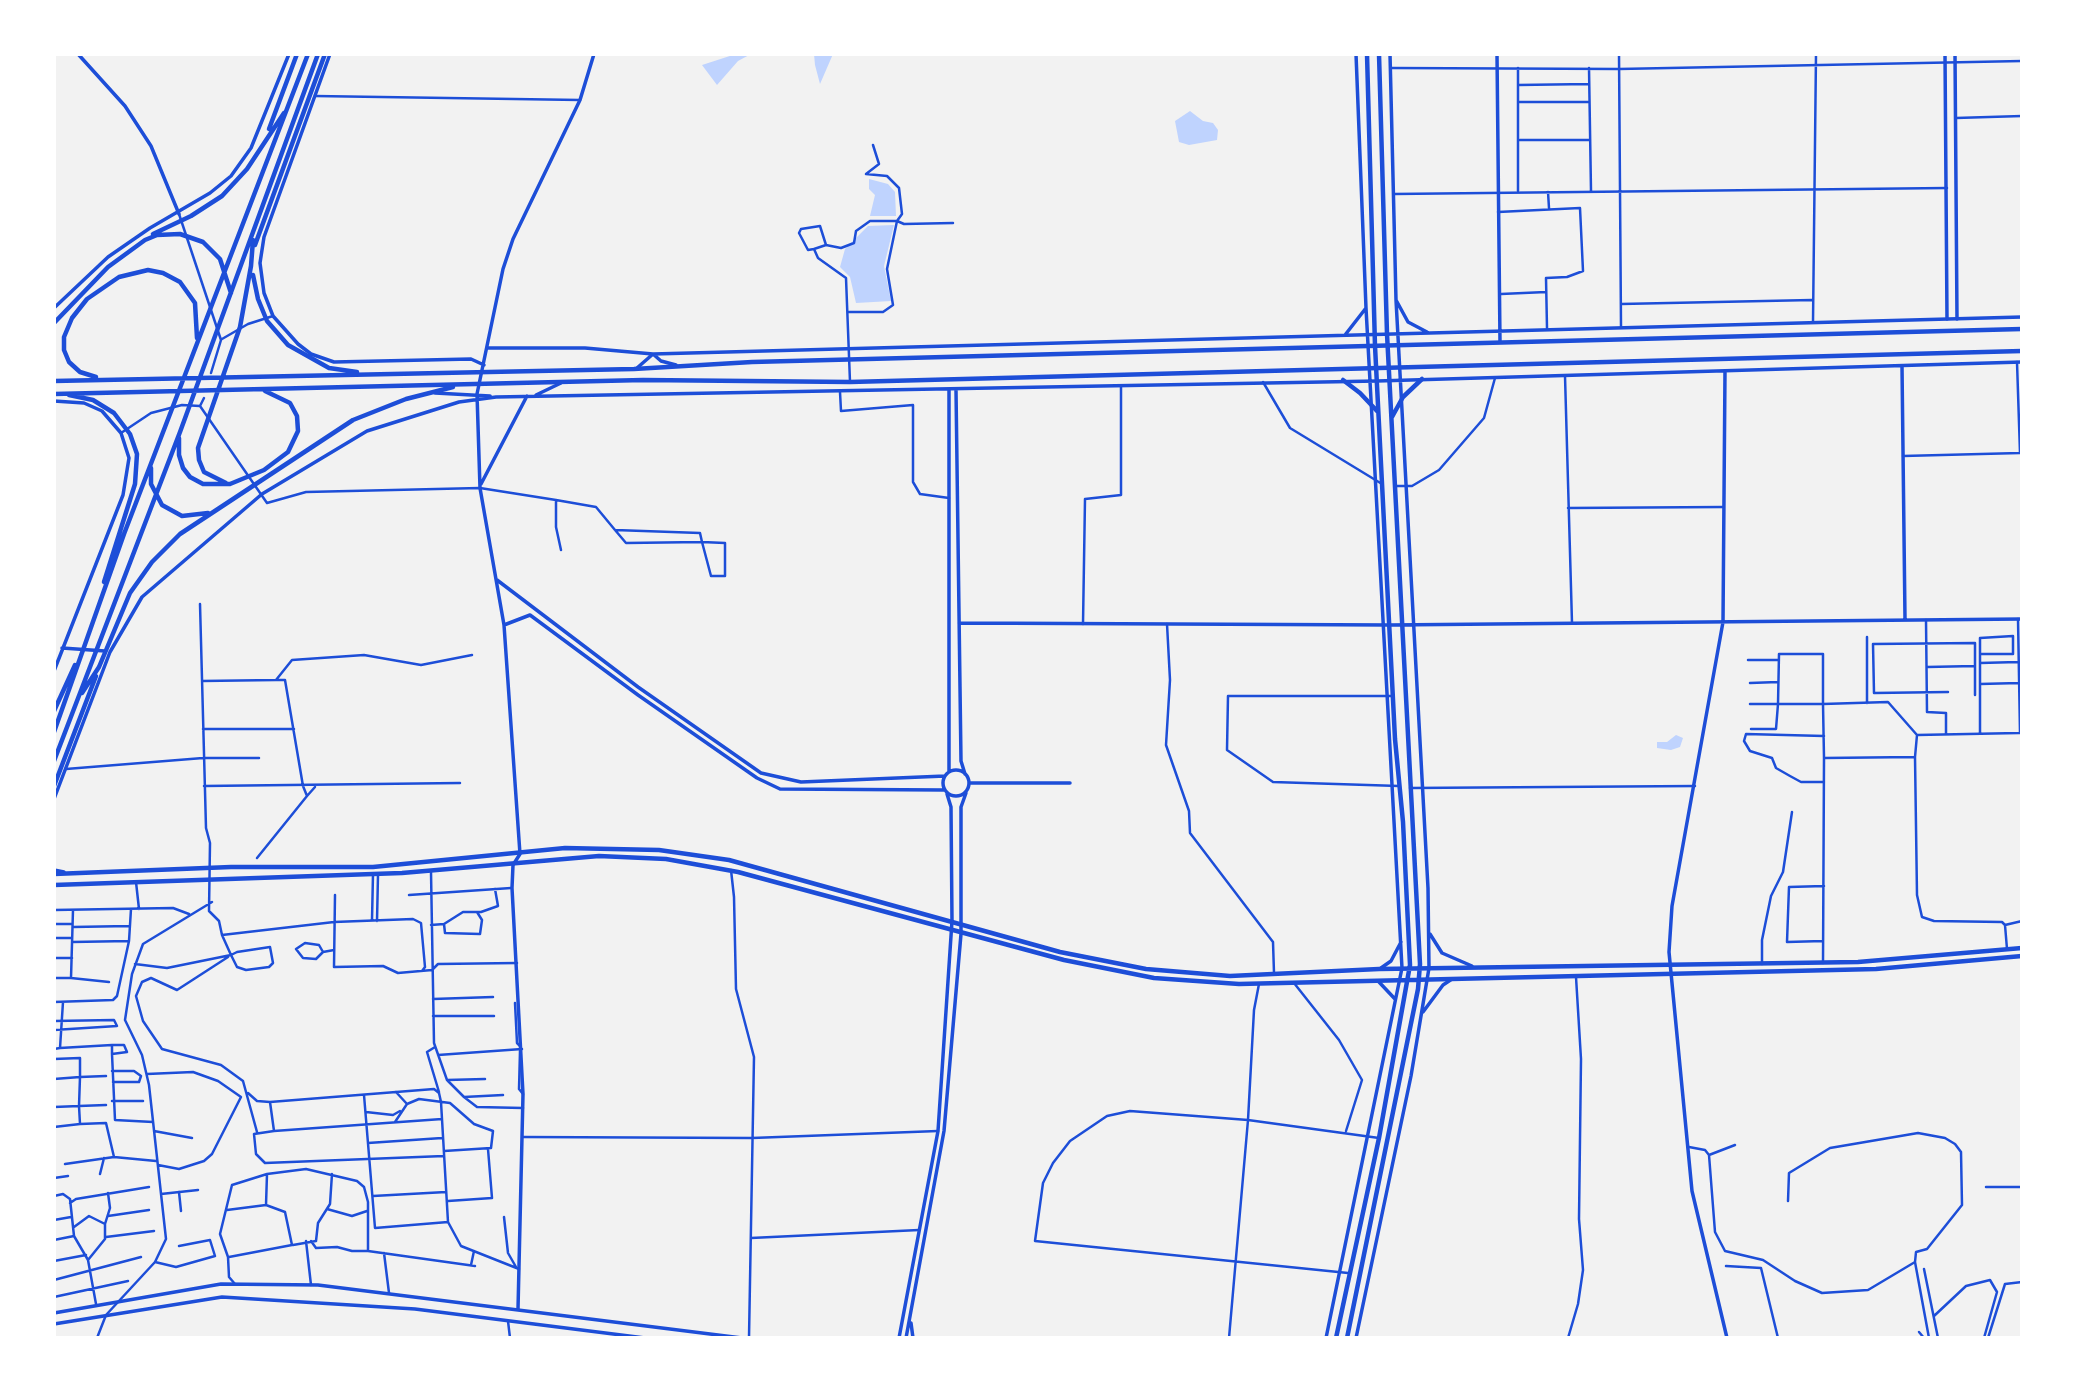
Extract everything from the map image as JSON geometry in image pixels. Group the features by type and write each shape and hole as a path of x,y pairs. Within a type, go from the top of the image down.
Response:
{"main road":[{"path":"263,145 297,54"},
{"path":"54,732 196,342 308,54"},
{"path":"54,761 180,432 318,54"},
{"path":"252,256 327,54"},
{"path":"1336,1338 1379,1138 1410,968 1386,625 1367,54"},
{"path":"1347,1338 1420,968 1387,346 1379,54"},
{"path":"272,148 277,107"},
{"path":"54,323 91,282 145,240 222,196 247,169 287,109"},
{"path":"270,185 298,127"},
{"path":"230,484 213,479 204,472 198,448 240,327 251,266 253,232"},
{"path":"145,240 157,235 180,234 203,242 220,259 231,293"},
{"path":"251,266 258,299 272,328 288,345 316,362 347,371 380,373"},
{"path":"101,378 80,372 69,362 63,344 67,329 79,308 103,286 134,272 155,271 180,282 192,297 198,318 196,342"},
{"path":"54,381 634,369 850,359 2022,329"},
{"path":"56,394 495,383 718,380 850,382 1369,366 2022,351"},
{"path":"1391,418 1401,400 1422,379"},
{"path":"1343,380 1379,414"},
{"path":"77,702 108,651 118,616 139,578 166,547 212,511 353,419 426,393 464,384"},
{"path":"180,432 179,455 190,477 212,486 230,484 264,470 288,452 298,431 297,416 284,398 257,389"},
{"path":"56,394 93,400 119,419 133,441 137,473 93,620"},
{"path":"152,460 151,484 156,499 175,514 190,516 212,511"},
{"path":"108,651 111,612"},
{"path":"54,711 80,655"},
{"path":"54,786 99,667"},
{"path":"54,872 231,867 373,867 610,847 729,860 1060,952 1146,969 1230,976 1379,968 1823,963 2022,948"},
{"path":"54,885 432,871 600,856 666,859 731,870 1065,960 1154,978 1259,984 1409,978 1876,969 2022,956"}],"street":[{"path":"78,54 125,106 151,146 179,214 221,340 211,373"},
{"path":"54,307 108,257 150,228 179,214 231,176 251,148 289,54"},
{"path":"327,54 315,96 264,237 261,274 273,316 298,344 311,354 334,362 471,359 484,365"},
{"path":"527,864 520,853 504,625 480,488 477,394 503,270 513,239 580,100 594,54"},
{"path":"1356,54 1367,346 1386,625"},
{"path":"1356,1338 1429,968 1396,300 1390,54"},
{"path":"1497,54 1500,342"},
{"path":"1619,54 1621,327"},
{"path":"1813,322 1816,54"},
{"path":"1945,54 1947,319"},
{"path":"1955,54 1957,319"},
{"path":"1391,68 1619,69 2022,61"},
{"path":"1518,68 1518,192"},
{"path":"1589,68 1591,191"},
{"path":"1518,85 1589,84"},
{"path":"315,96 580,100"},
{"path":"1518,102 1589,102"},
{"path":"1956,118 2022,116"},
{"path":"1519,141 1590,140"},
{"path":"849,312 883,312 893,305 887,270 897,221 902,214 898,188 887,176 866,174 879,164 873,145"},
{"path":"1393,194 1947,188"},
{"path":"1548,192 1549,208"},
{"path":"1498,212 1580,208 1583,271 1567,277 1546,278 1547,329"},
{"path":"826,245 820,226 802,229 799,233 808,250 826,245 841,247 854,243 856,231 870,221 897,221 904,224 953,223"},
{"path":"814,249 818,258 846,278 850,382"},
{"path":"1498,294 1546,292"},
{"path":"1396,300 1408,321 1429,333"},
{"path":"1621,304 1812,300"},
{"path":"1345,335 1366,308"},
{"path":"221,340 248,324 273,316"},
{"path":"488,348 585,348 653,354 2022,317"},
{"path":"653,354 661,360 682,367"},
{"path":"634,369 648,361 653,354"},
{"path":"54,799 108,651 142,597 262,494 367,431 459,402 535,396 1121,387 2019,362 2021,453 1903,456"},
{"path":"1902,366 1905,620"},
{"path":"1725,371 1723,622 1672,906 1671,973 1692,1191 1727,1338"},
{"path":"1565,376 1572,623"},
{"path":"1394,485 1412,486 1439,470 1484,418 1495,378"},
{"path":"1263,382 1290,428 1382,484"},
{"path":"535,396 561,383"},
{"path":"1083,624 1085,499 1121,495 1121,387"},
{"path":"899,1338 938,1130 952,921 951,807 946,792 949,390"},
{"path":"906,1338 944,1131 962,924 961,807 969,783 961,761 956,390"},
{"path":"841,392 841,411 913,405 913,482 920,494 949,498"},
{"path":"426,393 496,397"},
{"path":"480,488 527,397"},
{"path":"200,406 204,398"},
{"path":"54,401 84,403 102,411 121,433 130,458 123,495 55,668"},
{"path":"121,433 151,413 182,405 200,406"},
{"path":"200,406 267,503 306,492 480,488 556,500 596,507 615,530 626,543 702,542 725,542 725,576 711,576 702,542 700,533 615,530"},
{"path":"556,500 556,527 561,550"},
{"path":"1568,508 1725,507"},
{"path":"497,580 638,687 761,772 801,782 947,774 957,770 965,774"},
{"path":"135,964 167,968 231,955 270,947 273,963 270,967 246,970 237,967 231,955 222,935 219,921 209,911 212,902 211,843 206,828 204,786 200,604"},
{"path":"504,625 530,615 757,778 780,789 946,792 955,797 965,793"},
{"path":"1926,620 1927,712 1946,713 1946,734"},
{"path":"959,623 1386,625 2020,620 2018,662 2021,733 1917,735"},
{"path":"1167,624 1170,680 1166,745 1189,811 1190,833 1273,942 1274,973"},
{"path":"1980,654 2013,654 2013,636 1982,636 1980,654 1980,733"},
{"path":"1867,637 1867,703"},
{"path":"1948,692 1874,693 1873,644 1975,643 1975,695"},
{"path":"62,648 108,651"},
{"path":"1751,729 1776,729 1779,654 1823,654 1823,963"},
{"path":"276,680 292,660 364,655 421,665 472,655"},
{"path":"1748,660 1779,660"},
{"path":"1980,663 2018,662"},
{"path":"1927,667 1975,666"},
{"path":"202,681 285,680 307,796"},
{"path":"1750,682 1778,682"},
{"path":"1980,684 2019,683"},
{"path":"1326,1338 1401,979 1396,786 1273,782 1227,750 1228,696 1390,696"},
{"path":"1749,704 1888,702 1917,735 1917,895 1922,917 1934,921 2002,922 2005,925 2022,921"},
{"path":"202,729 295,729"},
{"path":"1824,736 1746,734 1744,741 1750,751 1772,758 1776,768 1801,782 1824,782"},
{"path":"1824,758 1915,757"},
{"path":"66,769 203,758 259,758"},
{"path":"204,786 460,783"},
{"path":"969,783 1070,783"},
{"path":"257,858 316,786"},
{"path":"1410,788 1695,786"},
{"path":"1762,964 1764,929 1771,896 1783,872 1793,812"},
{"path":"518,1309 523,1094 512,888 513,865 520,853"},
{"path":"731,870 736,989 754,1057 749,1338"},
{"path":"432,871 430,894 435,1047 447,1080 477,1107 523,1108"},
{"path":"375,874 377,921"},
{"path":"372,921 375,874"},
{"path":"136,882 138,909"},
{"path":"1824,886 1788,887 1787,942 1824,942"},
{"path":"431,925 444,925 457,914 498,906 495,888"},
{"path":"409,895 512,888"},
{"path":"335,895 334,967 383,966 398,973 432,971 438,964 517,963"},
{"path":"97,1338 106,1315 155,1262 166,1239 147,1075 142,1055 125,1020 124,1006 135,964 143,944 212,902"},
{"path":"54,910 173,908 189,914"},
{"path":"54,1002 113,1000 117,996 129,942 131,909"},
{"path":"71,978 74,910"},
{"path":"444,925 445,933 480,933 482,920 477,912"},
{"path":"222,935 334,922 413,919 421,922 425,967 422,971"},
{"path":"54,924 131,926"},
{"path":"2005,925 2007,949"},
{"path":"1429,933 1442,953 1474,967"},
{"path":"54,938 129,942"},
{"path":"1379,968 1391,961 1401,940"},
{"path":"323,952 319,945 305,943 296,949 303,958 316,960 323,952 334,950"},
{"path":"231,955 177,990 150,978 142,982 136,996 143,1021 162,1049 221,1065 243,1081 257,1132 254,1136 256,1154 265,1163 444,1153 488,1149 493,1146 490,1128 474,1124 458,1108 441,1102 419,1099 393,1115 366,1112"},
{"path":"54,958 72,958"},
{"path":"1567,1338 1581,1293 1583,1270 1579,1219 1581,1059 1575,974"},
{"path":"54,978 109,982"},
{"path":"1422,1014 1443,985 1456,978"},
{"path":"1374,979 1392,991 1396,1004"},
{"path":"1294,983 1339,1040 1362,1080 1346,1131"},
{"path":"1229,1338 1248,1120 1254,1010 1259,984"},
{"path":"433,999 493,997"},
{"path":"60,1048 63,1002"},
{"path":"515,1003 517,1042 522,1049"},
{"path":"433,1016 495,1016"},
{"path":"54,1021 114,1020 117,1026 54,1030"},
{"path":"112,1045 115,1121 153,1122"},
{"path":"54,1048 112,1045 127,1048 126,1054 112,1054"},
{"path":"435,1047 427,1052 441,1102 448,1222 461,1246 519,1269"},
{"path":"438,1055 522,1049"},
{"path":"54,1059 80,1058 80,1124"},
{"path":"65,1164 114,1157 179,1169 204,1161 212,1154 242,1097 218,1082 194,1072 180,1070 147,1075"},
{"path":"113,1071 134,1071 139,1073 141,1080 113,1082"},
{"path":"54,1079 106,1076"},
{"path":"447,1080 485,1079"},
{"path":"247,1093 257,1101 270,1102 434,1089 439,1093"},
{"path":"396,1092 407,1104"},
{"path":"364,1094 375,1228 448,1222"},
{"path":"464,1097 503,1096"},
{"path":"113,1101 143,1101"},
{"path":"270,1102 274,1131"},
{"path":"54,1107 106,1105"},
{"path":"395,1122 400,1111"},
{"path":"1350,1273 1035,1241 1043,1183 1053,1163 1070,1142 1107,1116 1130,1111 1248,1120 1346,1131 1379,1138"},
{"path":"257,1132 442,1118"},
{"path":"54,1127 106,1124 114,1157"},
{"path":"523,1137 752,1138 938,1130"},
{"path":"154,1132 192,1138"},
{"path":"1788,1201 1789,1173 1830,1148 1918,1133 1945,1138 1961,1152 1962,1205 1927,1250 1916,1252 1915,1262 1926,1338"},
{"path":"368,1143 443,1138"},
{"path":"1709,1155 1735,1145"},
{"path":"1687,1146 1705,1150 1709,1155 1715,1232 1725,1251 1763,1260 1818,1291 1868,1290 1915,1262"},
{"path":"447,1202 492,1198 488,1149"},
{"path":"100,1174 104,1158"},
{"path":"235,1284 229,1277 228,1257 220,1234 232,1185 267,1174 306,1169 357,1181 364,1187 368,1210 368,1251"},
{"path":"266,1205 267,1174"},
{"path":"228,1257 316,1241 318,1223 330,1204 332,1174"},
{"path":"54,1178 68,1176"},
{"path":"70,1203 108,1193 149,1187"},
{"path":"1986,1187 2022,1187"},
{"path":"161,1194 198,1190"},
{"path":"179,1192 181,1211"},
{"path":"373,1196 447,1192"},
{"path":"88,1261 106,1237 108,1193"},
{"path":"54,1196 63,1194 70,1203 74,1236 88,1261 96,1304"},
{"path":"227,1210 266,1205 285,1212 292,1245"},
{"path":"327,1209 352,1216 368,1210"},
{"path":"108,1216 149,1210"},
{"path":"73,1228 89,1216 105,1224"},
{"path":"54,1220 71,1217"},
{"path":"504,1217 508,1253 519,1269"},
{"path":"751,1238 919,1230"},
{"path":"106,1237 154,1231"},
{"path":"54,1240 74,1236"},
{"path":"155,1262 176,1267 215,1255 210,1240 179,1246"},
{"path":"306,1241 311,1285"},
{"path":"312,1241 316,1248 337,1247 473,1266 474,1251"},
{"path":"384,1253 389,1293"},
{"path":"54,1261 86,1255"},
{"path":"54,1280 141,1257"},
{"path":"1726,1266 1761,1268 1778,1338"},
{"path":"1924,1269 1938,1338"},
{"path":"1934,1316 1966,1286 1990,1280 1997,1292 1986,1338"},
{"path":"54,1297 128,1281"},
{"path":"1986,1338 2005,1284 2022,1282"},
{"path":"54,1313 120,1300 235,1284 311,1285 742,1338"},
{"path":"1818,1291 1820,1285"},
{"path":"54,1324 222,1297 415,1309 645,1338"},
{"path":"910,1317 913,1338"},
{"path":"508,1321 510,1338"},
{"path":"1919,1332 1926,1338"}],"water":[{"path":"736,54 751,54 738,61 717,85 702,65"},
{"path":"814,54 833,54 820,84 815,65"},
{"path":"1190,111 1203,121 1213,123 1218,130 1217,140 1189,145 1179,142 1175,121"},
{"path":"869,179 888,184 895,192 896,216 870,216 875,195 869,189"},
{"path":"894,225 884,266 891,301 856,303 850,277 840,267 845,249 868,226"},
{"path":"1676,735 1683,738 1680,747 1671,750 1657,748 1657,742 1667,742"}]}
